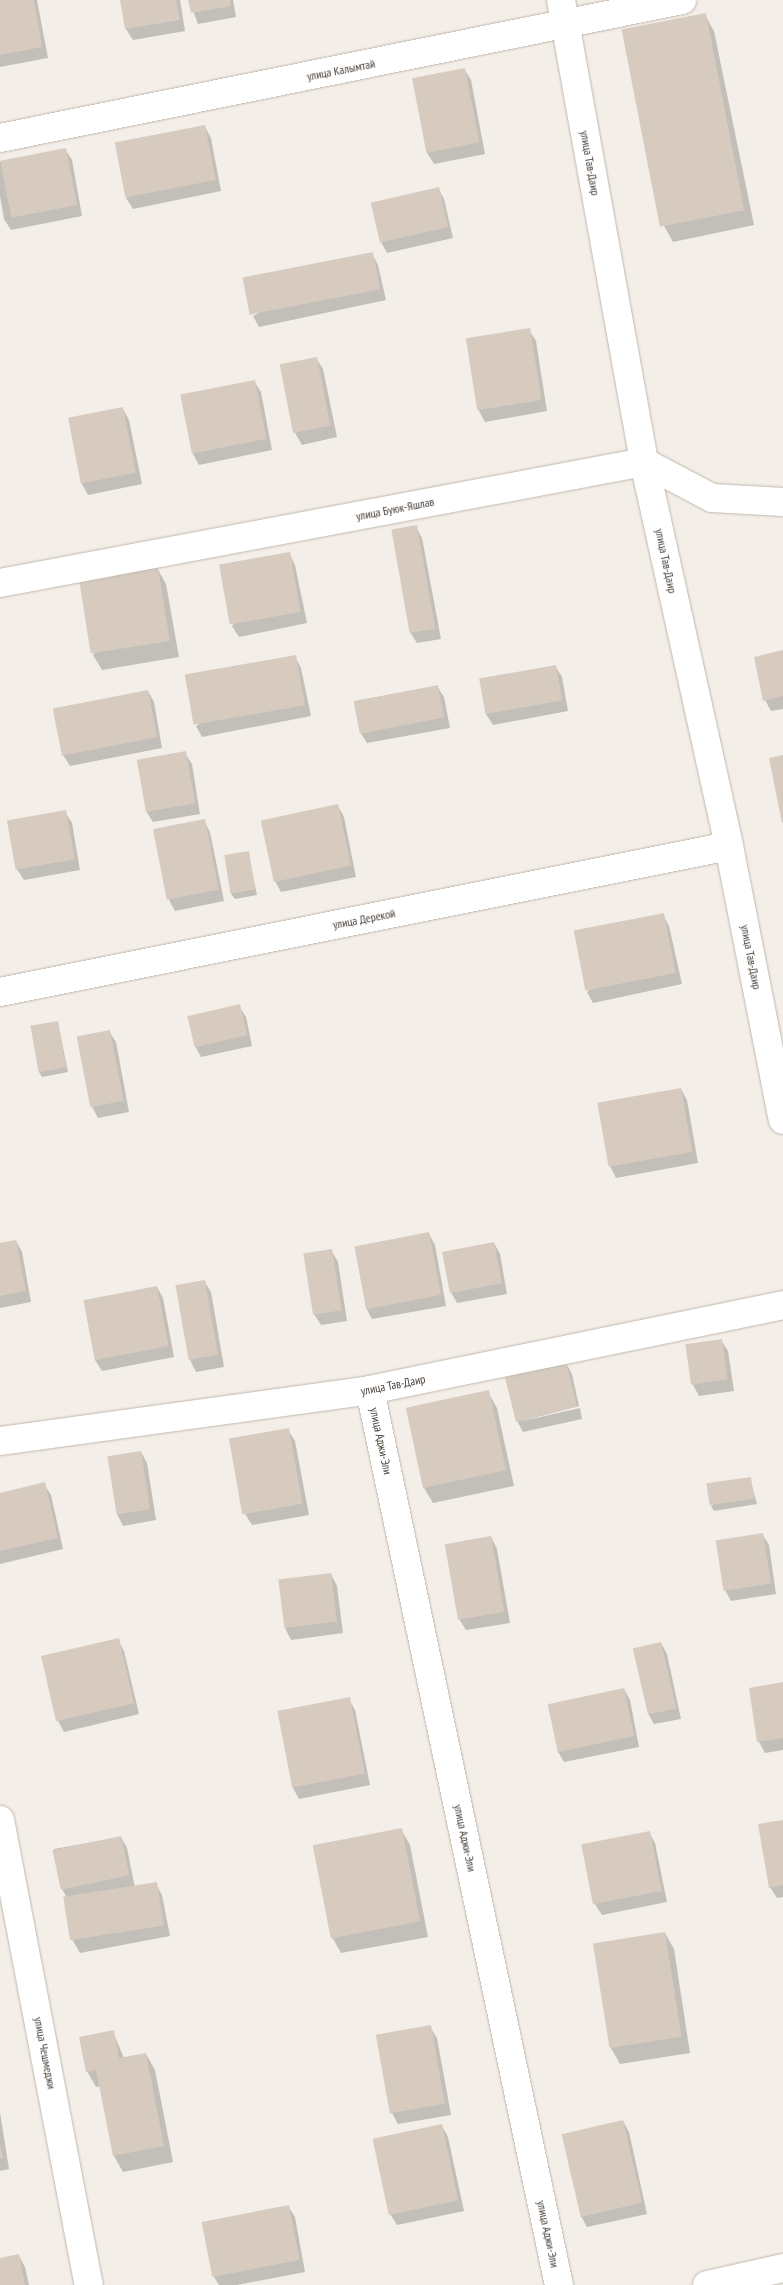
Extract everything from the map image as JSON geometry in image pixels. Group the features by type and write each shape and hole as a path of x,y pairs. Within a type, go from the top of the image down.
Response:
{"street":[{"name":"улица Калымтай","path":"0,138 563,13 682,0"},
{"name":"улица Тав-Даир","path":"563,13 644,462 729,846 783,1120"},
{"path":"644,462 712,498 783,502"},
{"name":"улица Буюк-Яшлав","path":"0,583 644,462"},
{"name":"улица Дерекой","path":"0,992 729,846"},
{"name":"улица Тав-Даир","path":"0,1442 370,1390 783,1305"},
{"name":"улица Аджи-Эли","path":"370,1390 559,2285"},
{"name":"улица Чешмеджи","path":"0,1820 89,2285"},
{"path":"706,2285 783,2268"}],"building":[{"path":"0,0 34,0 42,47 0,55"},
{"path":"120,0 176,0 180,20 125,29"},
{"path":"188,0 230,0 231,6 191,13"},
{"path":"706,13 744,210 660,227 622,29"},
{"path":"465,68 480,143 426,153 412,78"},
{"path":"205,125 216,180 125,198 115,143"},
{"path":"66,148 77,205 11,218 0,161"},
{"path":"439,187 448,227 380,243 371,203"},
{"path":"373,252 380,289 250,315 242,277"},
{"path":"530,328 541,400 477,410 466,338"},
{"path":"317,357 330,426 293,433 280,364"},
{"path":"255,380 266,439 192,453 180,395"},
{"path":"123,407 136,473 81,483 68,418"},
{"path":"417,525 435,628 410,633 391,530"},
{"path":"290,552 301,612 230,625 219,565"},
{"path":"158,567 170,641 91,654 79,580"},
{"path":"783,650 783,696 763,701 754,657"},
{"path":"296,655 305,705 194,725 185,675"},
{"path":"556,665 562,700 485,714 479,679"},
{"path":"438,685 444,717 360,734 354,701"},
{"path":"148,690 157,737 62,756 53,709"},
{"path":"186,751 195,803 146,812 137,760"},
{"path":"783,755 783,822 782,823 769,758"},
{"path":"338,804 351,866 274,882 261,820"},
{"path":"66,810 75,859 16,870 7,820"},
{"path":"205,819 219,890 167,900 153,829"},
{"path":"249,851 255,890 230,893 224,855"},
{"path":"664,913 676,973 585,990 574,931"},
{"path":"240,1004 247,1035 195,1047 187,1016"},
{"path":"58,1021 66,1067 39,1072 30,1026"},
{"path":"110,1030 124,1101 90,1107 77,1036"},
{"path":"681,1088 692,1152 609,1167 597,1103"},
{"path":"429,1232 441,1295 367,1309 354,1247"},
{"path":"16,1240 26,1291 0,1296 0,1243"},
{"path":"494,1242 502,1283 450,1293 442,1252"},
{"path":"332,1249 342,1310 313,1315 303,1254"},
{"path":"205,1280 218,1355 189,1360 175,1285"},
{"path":"157,1286 169,1346 95,1360 83,1300"},
{"path":"722,1339 728,1380 691,1385 685,1344"},
{"path":"566,1362 577,1407 516,1422 505,1377"},
{"path":"489,1390 506,1470 423,1488 406,1408"},
{"path":"289,1428 302,1504 242,1514 229,1439"},
{"path":"141,1451 150,1509 117,1515 107,1456"},
{"path":"751,1477 754,1499 709,1505 706,1483"},
{"path":"45,1482 58,1538 0,1551 0,1493"},
{"path":"763,1533 771,1583 724,1591 716,1541"},
{"path":"491,1536 504,1612 458,1620 445,1544"},
{"path":"331,1573 337,1622 284,1628 278,1579"},
{"path":"119,1638 134,1703 56,1721 41,1656"},
{"path":"661,1642 676,1708 648,1715 633,1649"},
{"path":"783,1682 783,1738 757,1742 749,1688"},
{"path":"624,1688 634,1736 558,1752 548,1704"},
{"path":"350,1697 365,1774 292,1788 277,1711"},
{"path":"783,1820 783,1885 769,1888 758,1824"},
{"path":"402,1828 420,1921 331,1939 313,1845"},
{"path":"650,1831 662,1891 593,1904 581,1844"},
{"path":"121,1836 129,1875 61,1890 53,1851"},
{"path":"157,1882 164,1925 70,1940 63,1897"},
{"path":"665,1932 682,2037 609,2048 593,1943"},
{"path":"431,2025 445,2104 390,2114 376,2035"},
{"path":"114,2030 119,2058 146,2053 164,2146 113,2156 96,2070 86,2072 79,2037"},
{"path":"623,2120 642,2203 581,2217 562,2134"},
{"path":"442,2124 458,2200 389,2215 373,2139"},
{"path":"0,2144 3,2158 0,2159"},
{"path":"289,2205 300,2260 212,2277 202,2222"},
{"path":"19,2254 25,2285 0,2285 0,2258"}]}
